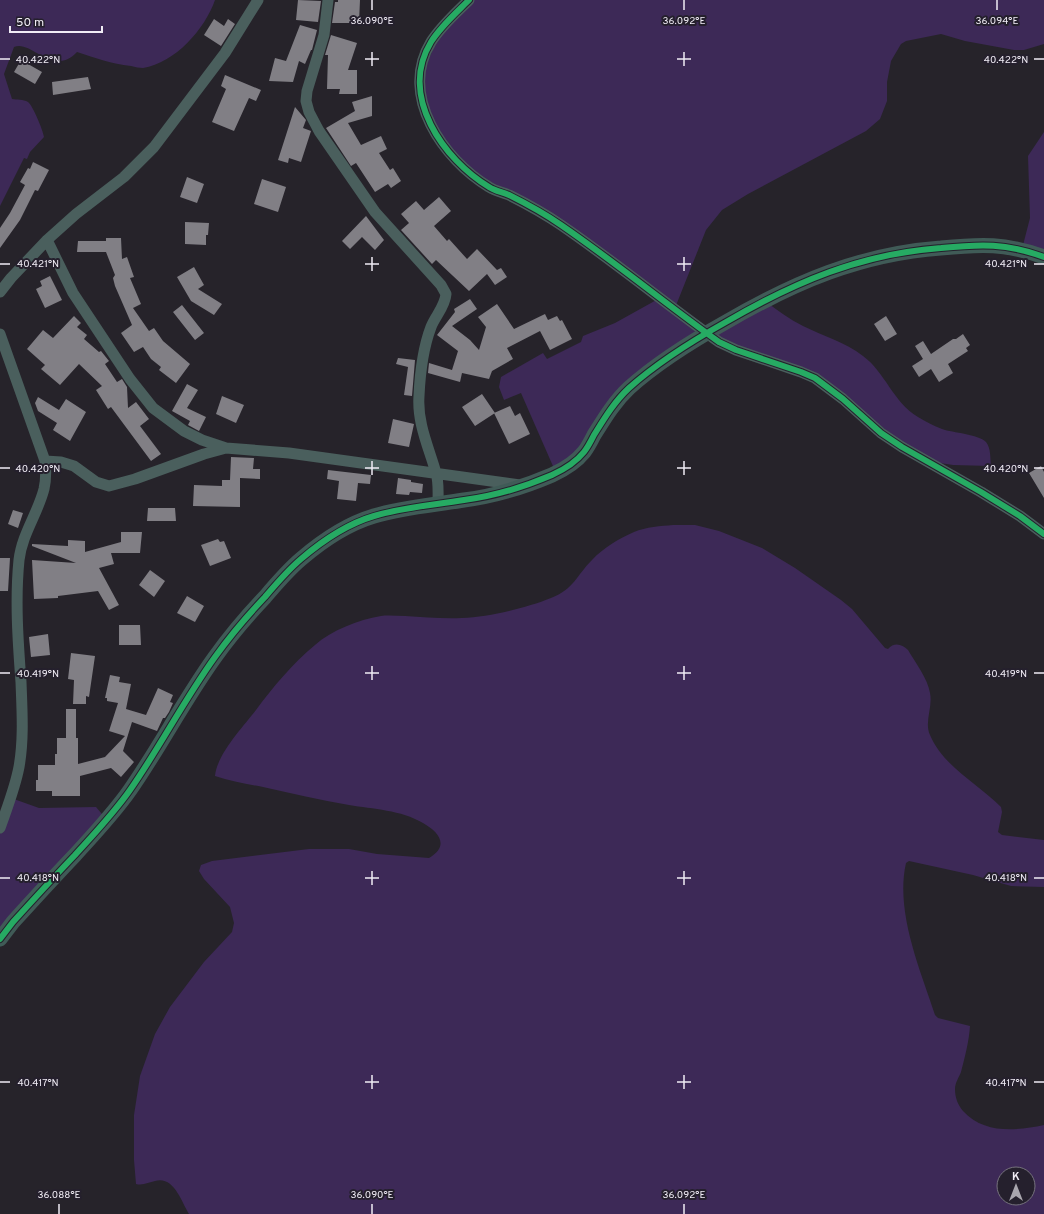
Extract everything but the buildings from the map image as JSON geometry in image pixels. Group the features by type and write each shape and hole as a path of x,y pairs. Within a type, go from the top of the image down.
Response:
{"street":[{"path":"0,292 11,278 47,240 76,214 124,177 154,147 225,53 258,0"},
{"path":"328,0 324,35 307,91 306,101 309,112 319,130 375,212 441,285 446,294 444,304 435,317 428,336 419,397 419,412 437,475 438,503"},
{"path":"469,0 444,24 430,43 421,67 420,79 422,102 436,134 450,153 473,176 491,188 508,195 560,224 720,342 736,350 815,378 843,399 881,433 902,447 1020,516 1044,534"},
{"path":"47,240 73,293 130,379 153,408 184,431 202,440 226,448 289,453 437,475 525,486"},
{"path":"0,939 13,922 107,820 130,790 214,659 239,626 282,578 313,550 343,529 372,517 408,508 465,500 499,493 525,486 556,473 584,453 610,409 626,391 647,373 706,333 791,287 824,273 851,264 894,254 948,247 996,245 1022,249 1044,257"},
{"path":"0,334 46,461 44,488 23,542 19,558 18,632 22,705 22,741 19,767 11,798 0,828"},
{"path":"46,461 61,462 74,466 96,482 109,486 135,479 204,454 226,448"}],"shaded area":[{"path":"0,0 215,0 204,22 187,43 166,59 155,65 143,68 110,62 77,52 68,59 59,61 51,60 28,48 21,46 14,47 4,74 12,99 24,100 30,104 38,118 44,137 30,152 27,159 24,158 0,206"},
{"path":"469,0 1044,0 1044,44 1024,50 1014,50 965,41 941,34 906,41 901,44 891,61 887,82 887,101 880,119 866,131 748,194 722,210 706,230 675,308 707,333 765,301 798,323 841,343 863,356 877,370 909,411 918,417 942,429 971,435 982,439 988,444 990,450 991,466 953,465 927,461 827,386 706,333 647,373 584,453 556,473 521,393 504,400 499,387 501,377 543,353 547,359 581,342 583,336 615,323 660,298 608,259 491,188 436,134 420,79 444,24"},
{"path":"1044,132 1044,257 1022,249 1030,218 1028,156"},
{"path":"695,525 719,531 762,548 795,568 841,600 852,609 885,648 888,649 893,645 901,645 906,648 927,682 931,698 928,730 943,756 1001,807 1002,812 998,832 1002,835 1044,840 1044,887 1011,886 973,875 909,861 906,863 903,882 906,920 916,960 935,1015 938,1018 970,1026 964,1061 955,1087 957,1101 963,1111 971,1118 990,1127 1001,1129 1022,1129 1044,1125 1044,1214 189,1214 176,1191 167,1182 162,1180 144,1184 136,1184 134,1160 134,1115 140,1076 155,1034 170,1007 204,962 232,932 234,923 230,907 204,879 199,871 201,865 212,861 309,849 349,849 377,854 429,858 439,849 441,844 440,839 434,831 423,823 406,815 316,799 215,776 220,759 225,750 269,693 291,667 307,652 329,635 346,626 381,616 462,618 495,614 530,605 551,598 565,591 596,556 617,540 639,530 654,527"},
{"path":"11,798 39,808 96,807 107,820 0,939 0,828"}],"cycle path":[{"path":"469,0 444,25 431,42 422,63 420,84 423,104 431,125 442,143 456,161 489,187 509,195 561,225 719,342 736,350 815,378 843,399 881,433 902,447 1020,516 1044,534"},
{"path":"0,939 13,922 97,831 124,799 204,673 233,634 282,577 309,552 326,540 345,528 374,516 408,508 476,498 498,493 531,483 561,471 581,456 619,399 629,388 652,369 713,329 777,294 829,272 883,256 911,251 981,245 1018,249 1044,257"}]}
